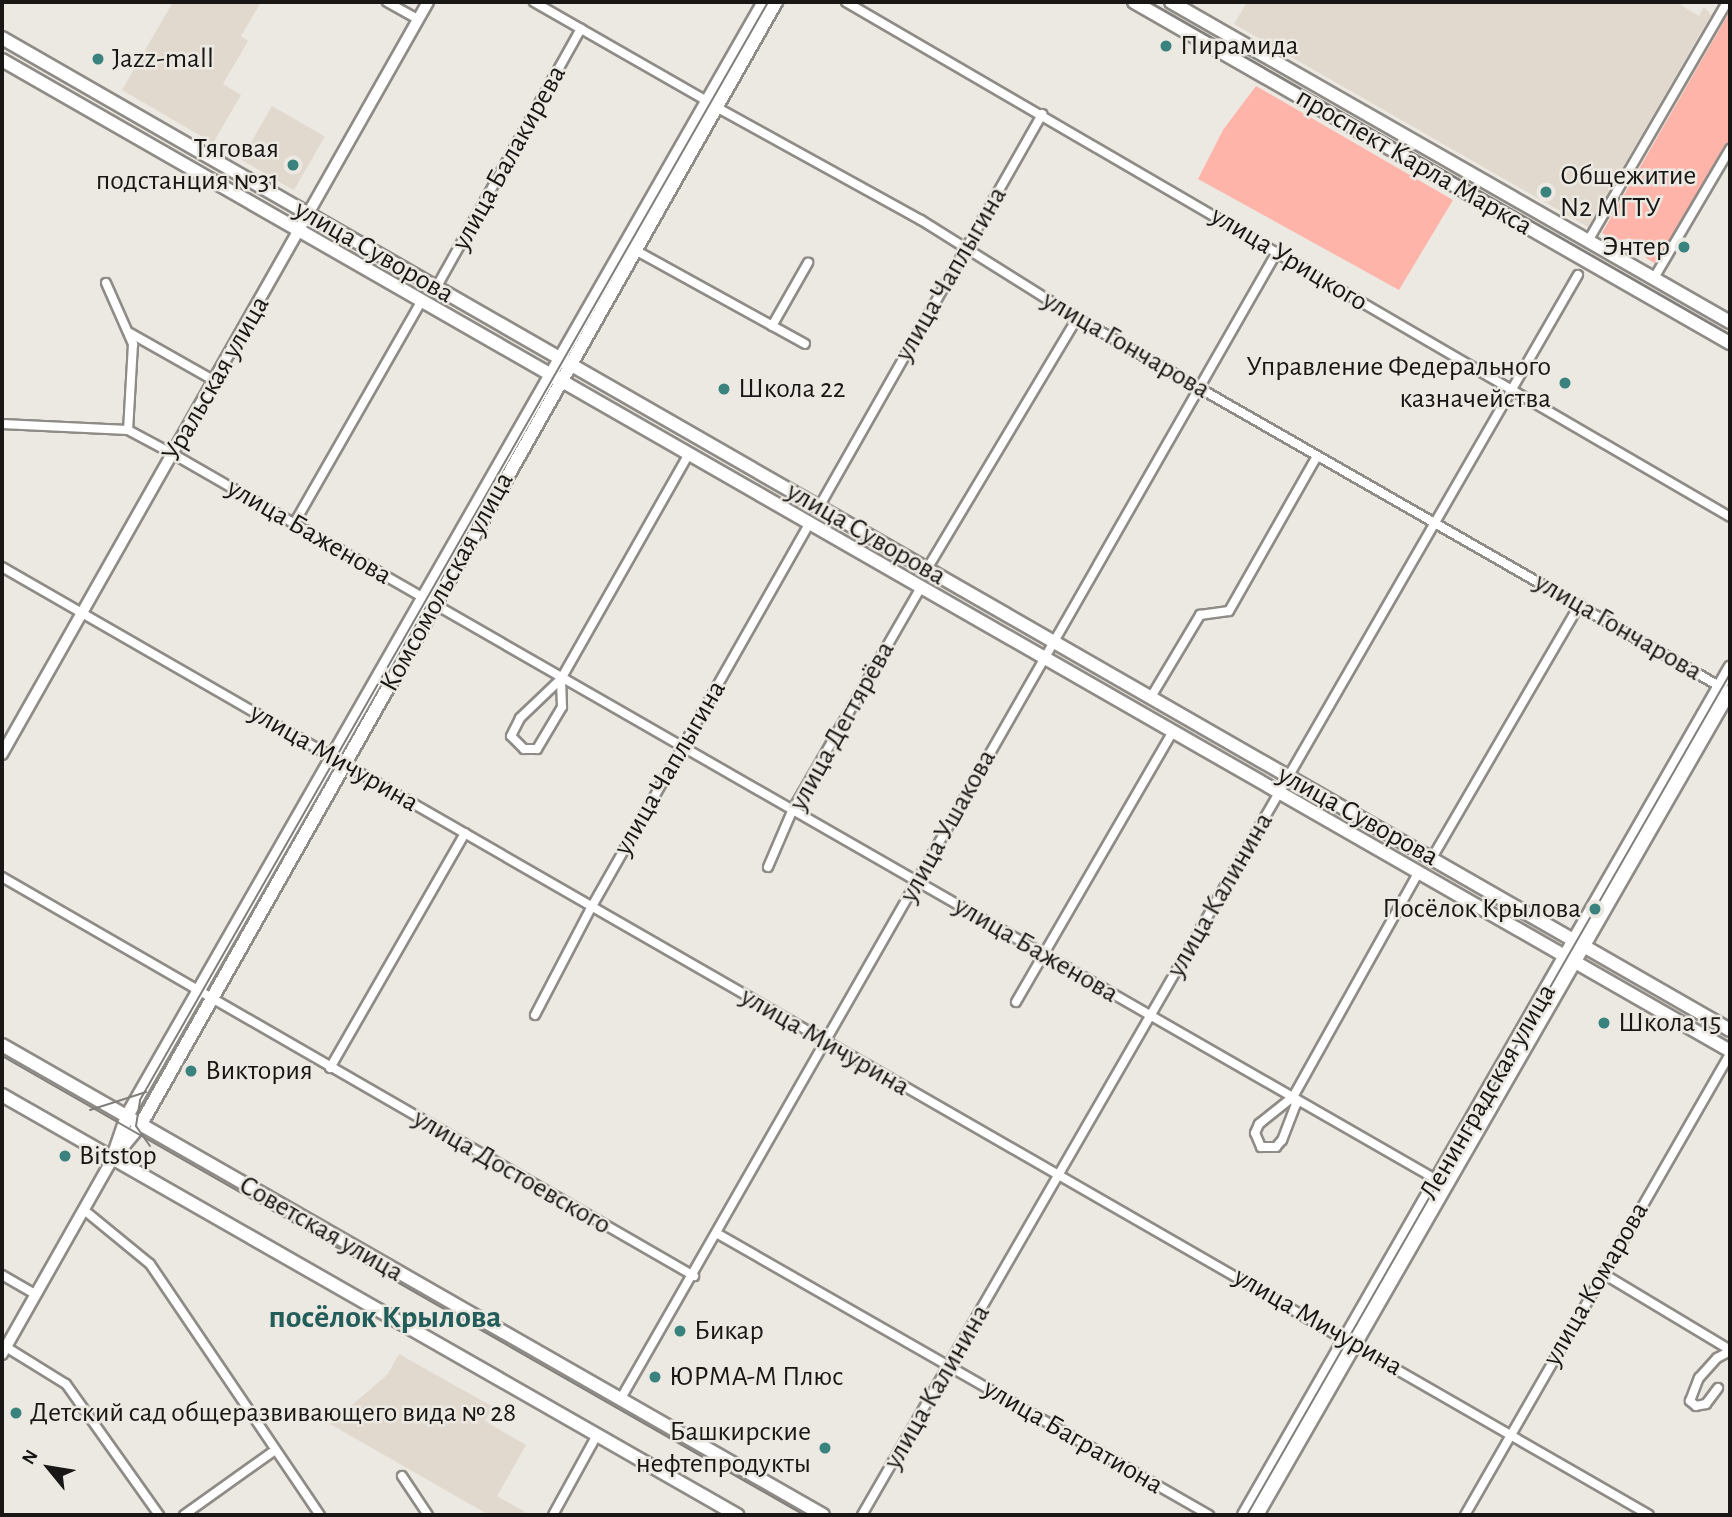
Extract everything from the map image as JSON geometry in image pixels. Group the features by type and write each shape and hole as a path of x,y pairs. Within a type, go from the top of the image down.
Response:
{"main road":[{"name":"Комсомольская улица","path":"564,361 635,250 764,2"},
{"name":"Комсомольская улица","path":"113,1158 141,1124 343,765 428,602 564,361 711,104 776,2"},
{"name":"проспект Карла Маркса","path":"1134,2 1730,343"},
{"name":"проспект Карла Маркса","path":"1171,2 1730,322"},
{"name":"улица Суворова","path":"2,38 1730,1030"},
{"name":"улица Суворова","path":"2,60 1730,1052"},
{"path":"1579,257 1588,241"},
{"name":"Комсомольская улица","path":"113,1158 127,1116 331,758 428,602"},
{"name":"Ленинградская улица","path":"1244,1515 1351,1340 1725,689 1730,668"},
{"name":"Ленинградская улица","path":"1257,1515 1437,1180 1570,959"},
{"name":"Советская улица","path":"2,1045 822,1515"},
{"name":"Советская улица","path":"2,1095 737,1515"}],"street":[{"path":"387,2 418,19"},
{"name":"Уральская улица","path":"2,754 301,231 428,2"},
{"name":"улица Гончарова","path":"534,2 965,246 1077,318 1725,689"},
{"name":"улица Урицкого","path":"846,2 1730,517"},
{"path":"1588,241 1727,2"},
{"name":"улица Балакирева","path":"436,288 581,29"},
{"name":"улица Чаплыгина","path":"819,507 1042,114"},
{"path":"1654,278 1730,149"},
{"path":"635,250 805,344"},
{"name":"улица Ушакова","path":"620,1400 694,1276 1052,641 1277,252"},
{"path":"772,326 808,263"},
{"name":"улица Калинина","path":"862,1515 1061,1175 1150,1015 1578,275"},
{"path":"106,283 133,344 128,430"},
{"path":"295,522 421,302"},
{"path":"927,569 1077,318"},
{"path":"130,333 215,381"},
{"name":"улица Баженова","path":"2,424 128,430 295,522 561,679 682,745 1437,1180"},
{"path":"561,679 562,707 537,749 524,749 511,736 520,718 561,679 689,454"},
{"path":"1151,697 1200,615 1229,611 1317,456"},
{"name":"улица Чаплыгина","path":"535,1015 682,745 810,523"},
{"name":"улица Мичурина","path":"2,567 826,1043 1351,1340 1639,1513 1649,1515"},
{"name":"улица Дегтярёва","path":"768,867 793,809 922,587"},
{"path":"1432,858 1580,604"},
{"path":"1016,1002 1173,731"},
{"path":"330,1068 465,833"},
{"path":"1293,1097 1296,1104 1282,1140 1276,1147 1261,1147 1255,1133 1259,1124 1293,1097 1419,872"},
{"name":"улица Достоевского","path":"2,877 211,1001 694,1276"},
{"name":"улица Комарова","path":"1465,1515 1730,1052"},
{"name":"Комсомольская улица","path":"4,1350 113,1158"},
{"path":"83,1210 150,1264 320,1515"},
{"name":"улица Багратиона","path":"718,1234 1209,1515"},
{"path":"1602,1273 1730,1351"},
{"path":"2,1275 35,1294"},
{"path":"4,1350 66,1384 159,1515"},
{"path":"1718,1388 1706,1404 1696,1406 1690,1401 1699,1378 1717,1358 1730,1351"},
{"path":"553,1515 597,1435"},
{"path":"184,1515 275,1450"},
{"path":"402,1476 428,1515"}],"shaded area":[{"path":"173,2 261,2 241,36 248,41 223,84 241,95 213,143 122,90"},
{"path":"1247,2 1676,2 1699,16 1704,7 1711,15 1588,227 1234,24"},
{"path":"1730,11 1730,143 1659,266 1646,258 1644,246 1629,238 1618,242 1602,233"},
{"path":"1256,86 1453,200 1399,290 1198,179 1223,130"},
{"path":"272,106 325,136 294,190 241,160"},
{"path":"399,1354 493,1407 485,1421 526,1445 497,1496 525,1512 523,1515 489,1515 330,1424 388,1374"}],"tram line":[{"path":"150,1146 136,1126 140,1100 768,2"},
{"path":"1150,2 1730,335"},
{"path":"1247,1515 1730,674"},
{"path":"2,1056 804,1515"},
{"path":"90,1110 146,1092"}],"place":[{"name":"Пирамида","path":"1166,46"},
{"name":"Jazz-mall","path":"98,59"},
{"name":"Тяговая подстанция №31","path":"293,165"},
{"name":"Общежитие N2 МГТУ","path":"1546,192"},
{"name":"Энтер","path":"1684,247"},
{"name":"Управление Федерального казначейства","path":"1565,383"},
{"name":"Школа 22","path":"724,389"},
{"name":"Посёлок Крылова","path":"1595,909"},
{"name":"Школа 15","path":"1604,1023"},
{"name":"Виктория","path":"191,1071"},
{"name":"Bitstop","path":"65,1156"},
{"name":"Бикар","path":"680,1331"},
{"name":"ЮРМА-М Плюс","path":"655,1377"},
{"name":"Детский сад общеразвивающего вида № 28","path":"16,1413"},
{"name":"Башкирские нефтепродукты","path":"825,1448"}],"district":[{"name":"посёлок Крылова","path":"385,1317"}]}
